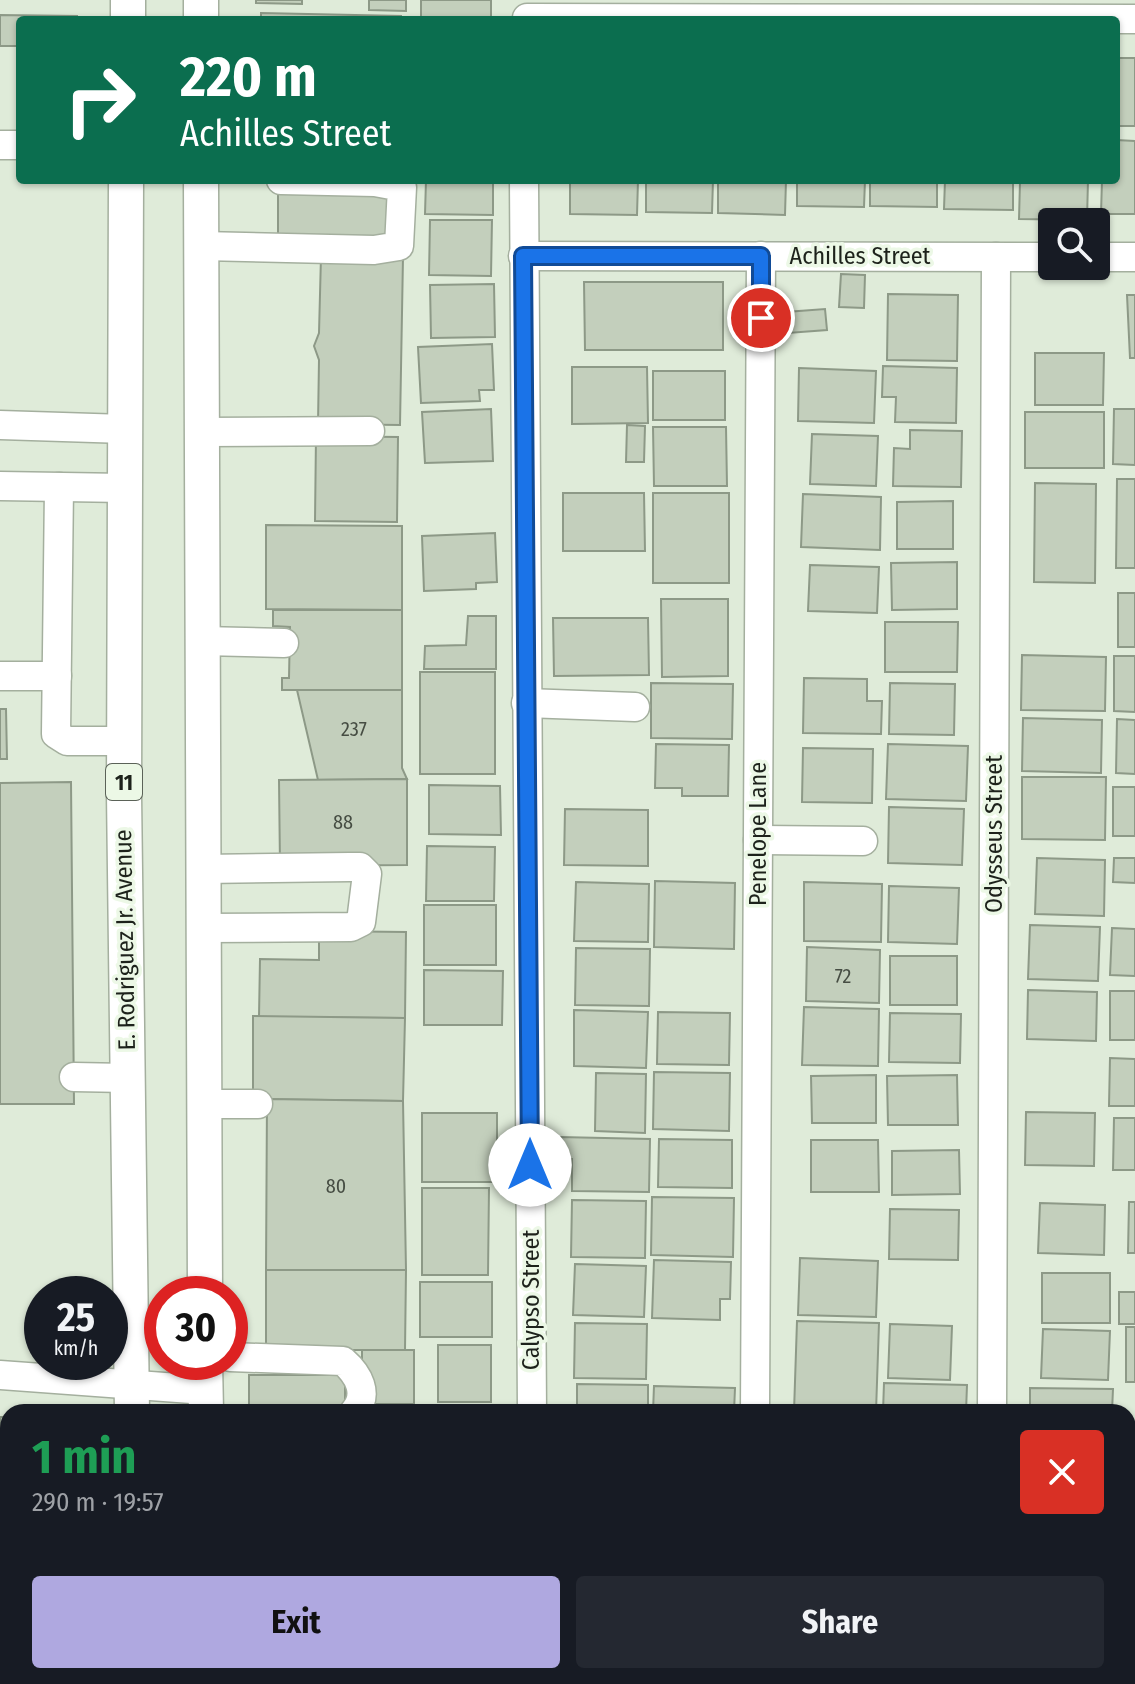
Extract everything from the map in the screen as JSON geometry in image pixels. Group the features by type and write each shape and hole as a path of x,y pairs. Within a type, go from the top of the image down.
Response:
{"main road":[{"name":"E. Rodriguez Jr. Avenue","path":"126,184 124,741 132,1398"},
{"path":"201,184 205,1276"}],"street":[{"path":"527,13 831,16"},
{"path":"202,246 393,250 399,246 402,187 386,184"},
{"name":"Calypso Street","path":"524,184 532,1404"},
{"name":"Achilles Street","path":"523,256 1038,257"},
{"name":"Penelope Lane","path":"755,1404 761,256"},
{"name":"Odysseus Street","path":"992,1404 996,257"},
{"path":"1110,257 1135,257"},
{"path":"0,425 125,429"},
{"path":"202,432 370,431"},
{"path":"0,486 125,488"},
{"path":"59,487 56,734 61,739 124,741"},
{"path":"203,641 284,643"},
{"path":"0,676 57,676"},
{"path":"526,703 635,707"},
{"path":"758,840 863,841"},
{"path":"204,869 360,867 367,874 361,922 351,927 204,928"},
{"path":"74,1077 127,1078"},
{"path":"205,1104 258,1104"},
{"path":"248,1358 343,1361 357,1373 362,1390 357,1404"},
{"path":"0,1375 132,1398 206,1388"}],"building":[{"path":"256,0 302,0 302,4 256,3"},
{"path":"369,0 406,0 406,11 369,10"},
{"path":"421,0 491,0 491,16 421,16"},
{"path":"261,13 401,16 261,16"},
{"path":"0,15 77,16 16,16 16,46 0,46"},
{"path":"1120,58 1135,58 1135,126 1120,126"},
{"path":"1120,140 1135,141 1135,214 1110,214 1110,208 1101,208 1102,184 1120,184"},
{"path":"426,184 493,184 493,215 425,214"},
{"path":"570,184 638,184 637,215 570,214"},
{"path":"646,184 713,184 712,213 646,212"},
{"path":"718,184 786,184 785,215 718,213"},
{"path":"797,184 865,184 864,207 797,206"},
{"path":"870,184 937,184 937,207 870,206"},
{"path":"945,184 1013,184 1013,210 944,209"},
{"path":"1020,184 1088,184 1087,208 1038,208 1038,219 1019,219"},
{"path":"278,188 398,189 388,246 278,245"},
{"path":"430,220 492,220 491,276 429,275"},
{"path":"321,256 403,257 400,425 318,424 319,360 314,346 319,333"},
{"path":"841,274 865,275 864,308 839,307"},
{"path":"584,282 723,282 723,350 585,350"},
{"path":"494,284 495,337 431,338 430,285"},
{"path":"888,294 958,295 957,361 887,360"},
{"path":"1127,295 1135,295 1135,358 1130,358"},
{"path":"825,309 827,330 788,333 786,312"},
{"path":"492,344 494,390 479,390 480,401 421,403 418,347"},
{"path":"1035,353 1104,353 1103,405 1035,405"},
{"path":"883,366 957,368 956,423 895,422 896,397 882,397"},
{"path":"572,367 647,367 648,423 572,424"},
{"path":"799,368 876,371 874,423 798,421"},
{"path":"653,371 725,371 725,420 653,420"},
{"path":"491,409 493,461 425,463 422,412"},
{"path":"1114,409 1135,409 1135,465 1113,464"},
{"path":"1025,412 1104,412 1104,468 1025,468"},
{"path":"627,425 645,426 644,462 626,462"},
{"path":"653,427 726,427 727,486 654,486"},
{"path":"910,430 962,431 961,487 893,486 894,448 910,449"},
{"path":"812,434 878,436 876,486 810,484"},
{"path":"316,436 398,437 397,522 315,521"},
{"path":"1117,479 1135,479 1135,568 1116,568"},
{"path":"1035,483 1096,484 1095,583 1034,582"},
{"path":"563,493 644,493 645,551 563,551"},
{"path":"653,493 729,493 729,583 653,583"},
{"path":"803,494 881,497 880,550 801,547"},
{"path":"953,501 953,549 897,549 897,502"},
{"path":"266,525 402,526 402,610 266,609"},
{"path":"495,533 497,582 476,583 476,589 424,591 422,536"},
{"path":"957,562 957,609 892,610 891,563"},
{"path":"810,565 879,567 877,613 808,611"},
{"path":"1118,593 1135,593 1135,647 1118,647"},
{"path":"661,599 728,599 728,676 662,677"},
{"path":"273,610 402,610 402,690 282,690 282,678 289,678 290,627 273,626"},
{"path":"468,616 496,616 496,669 424,669 425,646 466,645"},
{"path":"553,618 648,618 649,675 554,676"},
{"path":"885,622 958,622 957,672 885,672"},
{"path":"1022,655 1106,657 1105,711 1021,710"},
{"path":"1114,656 1135,656 1135,712 1114,711"},
{"path":"420,672 495,672 495,774 420,774"},
{"path":"804,678 867,679 867,701 882,701 881,734 803,733"},
{"path":"651,683 733,684 732,739 651,738"},
{"path":"890,683 955,684 954,735 889,734"},
{"path":"297,690 402,690 402,768 407,779 318,780"},
{"path":"0,709 6,709 7,759 0,759"},
{"path":"1023,718 1102,720 1101,773 1022,771"},
{"path":"1117,719 1135,720 1135,774 1116,773"},
{"path":"656,744 729,745 728,796 682,796 682,788 655,788"},
{"path":"888,744 968,746 966,801 886,799"},
{"path":"803,748 873,749 872,803 802,802"},
{"path":"1022,777 1106,777 1105,840 1022,839"},
{"path":"407,779 407,865 280,866 279,780"},
{"path":"71,782 74,1104 0,1104 0,783"},
{"path":"429,785 500,786 501,835 429,834"},
{"path":"1113,787 1135,787 1135,836 1113,836"},
{"path":"889,807 964,809 962,865 888,863"},
{"path":"565,809 648,810 648,866 564,865"},
{"path":"427,846 495,847 494,901 426,901"},
{"path":"1037,858 1105,860 1104,916 1035,914"},
{"path":"1114,858 1135,858 1135,883 1113,882"},
{"path":"655,881 735,883 734,949 654,947"},
{"path":"576,882 649,884 648,942 574,941"},
{"path":"804,882 882,884 881,942 804,941"},
{"path":"889,886 959,888 957,944 888,942"},
{"path":"424,905 496,905 496,965 424,965"},
{"path":"1030,925 1100,927 1098,981 1028,979"},
{"path":"1112,928 1135,929 1135,976 1110,975"},
{"path":"319,931 406,932 405,1018 259,1017 260,959 319,960"},
{"path":"807,947 880,950 879,1003 806,1001"},
{"path":"576,948 650,949 649,1006 575,1005"},
{"path":"890,956 957,956 957,1005 890,1005"},
{"path":"424,970 503,971 502,1025 424,1025"},
{"path":"1028,990 1097,992 1096,1041 1027,1039"},
{"path":"1110,991 1135,991 1135,1040 1110,1040"},
{"path":"804,1007 879,1009 878,1066 802,1065"},
{"path":"574,1010 648,1012 646,1068 574,1066"},
{"path":"658,1012 730,1013 729,1065 657,1064"},
{"path":"890,1013 961,1014 960,1063 889,1062"},
{"path":"253,1016 405,1018 403,1101 253,1099"},
{"path":"1110,1058 1135,1059 1135,1106 1109,1106"},
{"path":"654,1072 730,1073 729,1131 653,1129"},
{"path":"596,1073 646,1074 645,1133 595,1131"},
{"path":"876,1075 876,1123 812,1123 811,1076"},
{"path":"957,1075 958,1125 888,1125 887,1076"},
{"path":"267,1099 403,1101 406,1270 266,1270"},
{"path":"1026,1112 1095,1113 1094,1166 1025,1165"},
{"path":"422,1113 497,1113 497,1182 422,1182"},
{"path":"1114,1118 1135,1118 1135,1170 1113,1170"},
{"path":"559,1137 650,1139 649,1192 572,1191 572,1159 558,1158"},
{"path":"659,1139 732,1140 732,1188 658,1187"},
{"path":"811,1140 878,1140 879,1192 811,1192"},
{"path":"959,1150 960,1194 892,1195 892,1151"},
{"path":"422,1188 489,1188 488,1275 422,1275"},
{"path":"652,1197 734,1198 733,1257 651,1255"},
{"path":"572,1200 646,1201 645,1258 571,1257"},
{"path":"1129,1202 1135,1202 1135,1253 1128,1253"},
{"path":"1040,1203 1105,1205 1104,1255 1038,1253"},
{"path":"890,1209 959,1210 958,1260 889,1259"},
{"path":"800,1258 878,1261 876,1317 798,1315"},
{"path":"654,1260 731,1262 730,1299 720,1299 720,1320 652,1318"},
{"path":"575,1264 646,1266 644,1317 573,1315"},
{"path":"266,1270 406,1270 405,1350 266,1350"},
{"path":"1042,1273 1110,1273 1110,1323 1042,1323"},
{"path":"420,1282 492,1282 492,1337 420,1337"},
{"path":"1119,1292 1135,1292 1135,1324 1119,1324"},
{"path":"797,1321 879,1323 876,1404 794,1404"},
{"path":"575,1323 647,1324 646,1379 574,1378"},
{"path":"890,1324 952,1326 950,1380 888,1378"},
{"path":"1126,1327 1135,1327 1135,1382 1126,1382"},
{"path":"1043,1329 1110,1331 1108,1380 1041,1378"},
{"path":"438,1345 491,1345 491,1402 438,1402"},
{"path":"362,1350 414,1350 414,1404 362,1404"},
{"path":"249,1375 345,1375 345,1404 249,1404"},
{"path":"884,1383 967,1385 966,1404 883,1404"},
{"path":"577,1384 648,1385 648,1404 577,1404"},
{"path":"654,1386 735,1388 734,1404 653,1404"},
{"path":"1030,1388 1113,1389 1112,1404 1030,1404"}],"route":[{"path":"530,1165 523,256 761,256 761,318"}]}
